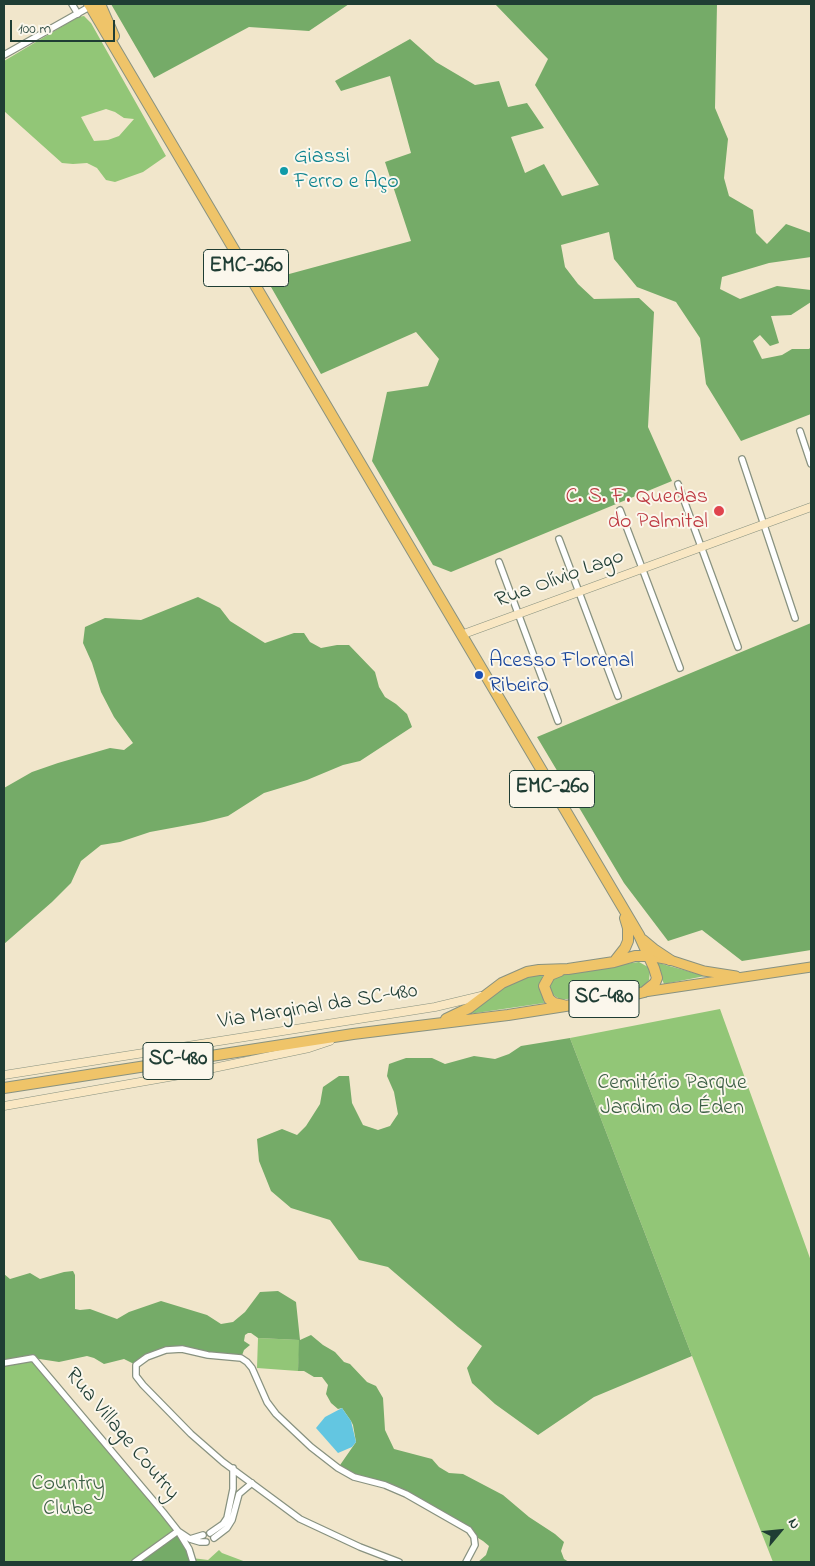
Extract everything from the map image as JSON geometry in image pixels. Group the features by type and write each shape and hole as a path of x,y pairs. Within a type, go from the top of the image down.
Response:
{"highway":[{"name":"EMC-260","path":"94,5 132,76 639,935 657,978 655,983 644,992"},
{"name":"EMC-260","path":"614,962 628,941 628,928 623,910"},
{"path":"639,935 655,950 670,960"},
{"name":"SC-480","path":"434,1025 458,1015 502,983 527,972 568,969 614,962 634,956 649,956"},
{"path":"564,1005 554,1003 549,999 544,986 550,975 568,969"},
{"name":"SC-480","path":"4,1088 353,1034 521,1013 644,992"}],"main road":[{"name":"Rua Olívio Lago","path":"461,635 811,508"},
{"name":"SC-480","path":"649,956 670,960 704,971 748,977"},
{"name":"SC-480","path":"644,992 811,967"},
{"name":"Via Marginal da SC-480","path":"4,1075 435,1007 475,999 487,994"},
{"path":"4,1106 180,1075 309,1048 353,1034"}],"street":[{"path":"72,4 78,14"},
{"path":"4,55 94,5"},
{"path":"800,432 811,464"},
{"path":"742,459 795,618"},
{"path":"678,484 738,647"},
{"path":"620,510 680,668"},
{"path":"559,539 618,696"},
{"path":"499,562 558,721"},
{"path":"399,1562 360,1547 300,1519 252,1483 191,1434 143,1385 136,1376 135,1369 141,1360 166,1350 182,1349 208,1355 240,1358 247,1362 252,1368 267,1402 276,1414 311,1447 338,1468 354,1476 385,1485 406,1494 469,1530 474,1536 475,1545 466,1562"},
{"name":"Rua Village Coutry","path":"4,1363 33,1358 178,1531 189,1549 193,1562"},
{"path":"233,1468 233,1489 227,1518 212,1535 227,1528 232,1520 239,1494 252,1483"},
{"path":"135,1562 178,1531 190,1539 206,1542"},
{"path":"190,1539 203,1535"}],"green space":[{"path":"111,4 349,4 309,31 249,27 154,78"},
{"path":"495,4 717,4 715,108 728,139 724,178 729,196 753,210 756,233 767,244 786,224 811,233 811,257 769,263 722,277 720,289 740,299 777,286 811,290 811,302 791,315 771,316 779,343 770,346 760,335 753,341 762,359 782,355 792,349 809,349 811,347 811,414 741,441 706,384 700,338 676,302 637,287 614,259 609,232 561,245 565,267 578,284 594,299 639,298 654,312 648,427 672,481 451,572 433,565 372,461 387,392 428,386 439,359 416,332 321,374 267,280 411,241 385,162 411,153 390,76 341,91 335,81 410,39 436,62 475,85 499,81 508,107 527,103 544,128 511,137 525,173 544,164 562,196 599,185 535,85 548,59"},
{"path":"84,16 91,23 166,156 143,172 115,182 106,180 97,168 87,163 62,163 4,111 4,61 78,17","holes":["106,109 124,118 134,119 119,136 108,140 94,141 81,117"]},
{"path":"198,597 220,608 230,621 265,643 294,633 304,633 310,642 321,648 349,645 375,672 379,687 385,697 407,714 412,727 360,761 343,765 307,780 264,793 228,816 150,832 120,842 101,845 81,861 71,883 4,944 4,788 32,772 110,748 124,750 133,743 114,717 101,692 92,663 83,643 85,627 105,618 141,620"},
{"path":"811,623 811,950 742,961 702,930 668,941 624,883 537,737"},
{"path":"639,962 648,967 650,971 649,980 643,987 561,1000 552,994 549,986 550,980 570,971"},
{"path":"655,962 705,976 664,984"},
{"path":"544,972 540,984 544,1003 468,1013 511,981"},
{"name":"Cemitério Parque Jardim do Éden","path":"720,1009 811,1261 811,1562 773,1562 570,1038"},
{"path":"570,1038 692,1356 594,1397 538,1435 495,1404 472,1383 467,1368 482,1346 388,1267 359,1260 330,1220 291,1208 271,1191 259,1161 257,1139 282,1129 297,1135 306,1126 320,1104 323,1087 339,1076 349,1076 352,1103 363,1125 378,1130 390,1126 398,1114 394,1092 387,1076 389,1064 406,1058 432,1058 445,1064 474,1056 495,1059 509,1054 521,1046"},
{"path":"73,1271 75,1275 75,1309 90,1309 117,1319 129,1312 161,1301 207,1315 221,1324 233,1322 245,1312 260,1292 278,1291 296,1302 300,1340 311,1335 335,1352 344,1362 350,1364 367,1382 376,1386 383,1398 385,1430 394,1449 432,1459 439,1467 449,1473 463,1474 503,1495 529,1517 564,1542 561,1551 564,1559 569,1562 478,1562 486,1555 489,1546 483,1541 406,1494 338,1468 356,1442 353,1425 342,1408 338,1409 331,1403 326,1394 328,1385 322,1377 314,1377 304,1371 298,1371 299,1340 258,1338 248,1333 245,1335 244,1341 250,1345 244,1350 241,1358 182,1349 166,1350 136,1365 124,1359 104,1364 87,1356 59,1362 33,1358 4,1363 4,1274 10,1279 30,1273 40,1279"},
{"path":"258,1338 300,1340 298,1371 257,1368"},
{"name":"Country Clube","path":"30,1358 178,1531 135,1562 4,1562 4,1363"},
{"path":"178,1531 193,1562 135,1562"},
{"path":"219,1550 222,1553 246,1562 193,1562 192,1558 208,1560"}],"water":[{"path":"342,1408 351,1421 356,1442 352,1447 338,1453 316,1428 325,1417"}],"place":[{"name":"Giassi Ferro e Aço","path":"284,171"},
{"name":"C. S. F. Quedas do Palmital","path":"719,511"},
{"name":"Acesso Florenal Ribeiro","path":"479,675"}]}
